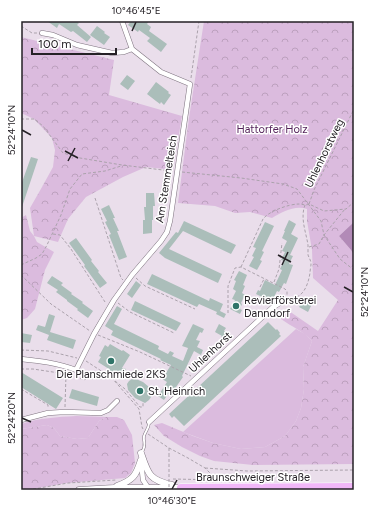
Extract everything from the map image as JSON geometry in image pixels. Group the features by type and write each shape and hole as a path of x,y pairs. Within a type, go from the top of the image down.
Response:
{"highway":[{"name":"Braunschweiger Straße","path":"181,488 354,488"}],"main road":[{"path":"141,456 149,474 154,479 160,483 181,488"},
{"path":"114,488 134,476 141,456"},
{"name":"Braunschweiger Straße","path":"79,490 114,488 181,488"}],"street":[{"path":"122,21 132,48 161,72 190,84"},
{"path":"42,33 53,35 77,45 112,53 124,52 132,48"},
{"name":"Am Stemmelteich","path":"21,359 49,362 76,370 94,334 114,300 167,232 170,221 190,84"},
{"name":"Uhlenhorst","path":"148,422 272,308 283,301 287,301"},
{"path":"21,420 64,412 101,413 108,410 117,402"},
{"path":"141,456 143,480 149,489"}],"lane":[{"path":"141,456 145,447 144,437 148,428 148,422"}],"path":[{"path":"190,84 200,21"},
{"path":"21,26 32,33 42,33"},
{"name":"Uhlenhorstweg","path":"309,204 314,190 354,109"},
{"path":"21,119 34,120 43,126 63,153 80,158 122,165 241,178 283,184 297,189 321,221 324,235 340,259 354,270"},
{"path":"21,265 42,254 61,215 70,189 82,174 105,171 122,165"},
{"path":"95,198 121,278 127,282"},
{"path":"308,247 319,244 324,235 346,209 354,202"},
{"path":"241,267 265,216 280,208 298,204 309,204 324,211 346,209"},
{"path":"228,313 228,286 235,268 241,267 284,289 287,291 287,301 296,298 305,290 308,283 311,263 308,255 303,220 305,205"},
{"path":"52,234 60,235 71,249 103,300 110,308"},
{"path":"273,283 279,269 282,243"},
{"path":"21,275 51,304 94,334 140,352 195,378"},
{"path":"132,275 145,286 195,309"},
{"path":"260,287 264,278"},
{"path":"114,300 130,312 174,333"},
{"path":"21,350 48,351 82,359 112,378 140,407 142,407"},
{"path":"21,369 33,369 66,374 85,380 88,376"},
{"path":"64,412 66,374"},
{"path":"112,378 139,409 142,428 146,432 169,448 205,468 217,480"},
{"path":"21,389 48,405 47,414"},
{"path":"139,412 144,405 143,403"},
{"path":"169,448 169,490"},
{"path":"205,468 247,471 354,470"}],"green space":[{"name":"Hattorfer Holz","path":"204,21 354,21 354,222 339,236 354,255 354,464 253,465 214,461 182,447 164,436 154,425 162,423 213,443 241,449 265,447 285,436 296,421 301,408 304,389 303,367 312,341 281,319 283,313 289,311 318,331 338,300 313,278 312,250 307,221 307,209 298,208 284,211 272,218 250,212 235,213 215,206 178,203"},
{"path":"21,37 114,60 109,95 182,116 173,170 146,167 123,177 86,197 68,219 58,242 34,236 30,208 53,167 55,150 52,138 34,119 21,113"},
{"path":"26,215 30,231 37,242 54,252 45,270 35,309 27,318 21,320 21,218"},
{"path":"296,329 305,334 312,341 303,367 304,389 301,408 296,421 285,436 265,447 241,449 213,443 183,432"},
{"path":"76,416 106,417 99,421 88,438 77,439 60,436 54,428 47,425 21,429 21,424 35,420"},
{"path":"106,417 117,417 124,420 132,435 135,463 131,473 125,478 67,483 21,490 21,429 47,425 54,428 60,436 77,439 88,438 99,421"}],"shaded area":[{"path":"354,222 354,255 339,236"}],"building":[{"path":"47,21 76,21 79,23 77,25 91,37 87,42 73,31 71,32 59,24 57,28"},
{"path":"131,21 149,21 147,24 151,27 149,31 167,44 161,52 147,41 150,38 139,30 138,32 128,25"},
{"path":"97,26 110,37 104,45 90,35"},
{"path":"127,75 135,81 128,90 120,84"},
{"path":"156,82 171,95 164,105 161,102 160,104 147,94"},
{"path":"31,157 38,159 21,207 21,185"},
{"path":"146,193 154,193 155,206 153,206 152,233 143,234 143,220 145,220 144,207 146,207"},
{"path":"109,205 115,218 113,218 119,231 117,231 127,257 119,260 109,235 111,234 105,222 107,221 101,209"},
{"path":"289,220 296,224 291,234 298,238 290,255 293,256 289,264 293,265 286,284 284,283 279,292 277,291 272,301 269,303 265,301 266,299 256,294 258,290 260,291 265,280 275,285 282,270 280,269 284,261 281,260 285,252 282,251 287,241 282,238"},
{"path":"184,221 236,245 231,254 183,231 169,249 222,274 218,283 165,258 159,253 176,232 178,233"},
{"path":"265,222 274,226 262,251 264,252 260,260 262,261 257,270 249,266 254,257 252,256 256,248 253,247"},
{"path":"76,238 107,283 100,288 69,243"},
{"path":"239,271 247,275 243,285 245,286 242,293 245,295 241,303 240,309 242,310 240,314 230,309 235,300 232,299 236,291 233,289 236,281 234,280"},
{"path":"152,274 209,301 210,298 223,304 220,311 226,314 224,318 216,314 217,312 199,304 197,307 147,284"},
{"path":"52,276 63,283 61,285 93,311 88,318 56,292 58,290 47,283"},
{"path":"136,281 141,285 132,298 127,294"},
{"path":"304,299 312,304 308,312 299,307"},
{"path":"135,301 181,323 176,331 131,310"},
{"path":"117,306 122,309 114,324 159,346 158,349 168,354 170,351 174,353 172,356 183,361 188,348 182,346 193,324 204,329 202,333 200,332 196,340 200,341 197,347 203,350 201,355 194,351 182,376 183,377 174,390 172,388 164,400 158,396 167,382 162,379 171,365 111,335 113,331 105,326"},
{"path":"49,314 55,316 50,332 76,340 73,349 47,340 49,335 36,330 38,325 45,327"},
{"path":"268,322 276,330 277,329 281,336 184,426 174,416 172,418 169,414"},
{"path":"219,324 226,328 224,331 229,333 226,340 215,332"},
{"path":"21,333 32,335 30,343 21,342"},
{"name":"Die Planschmiede 2KS","path":"110,344 130,355 122,368 126,369 120,379 108,372 109,369 98,362 101,357 99,356 105,345 108,347"},
{"path":"21,372 63,398 56,409 21,387"},
{"name":"St. Heinrich","path":"132,379 143,382 152,392 153,394 145,403 135,398 128,390 127,384"},
{"path":"72,389 99,397 97,406 69,398"}],"place":[{"name":"Revierförsterei Danndorf","path":"236,306"},
{"name":"Die Planschmiede 2KS","path":"111,361"},
{"name":"St. Heinrich","path":"140,391"}]}
